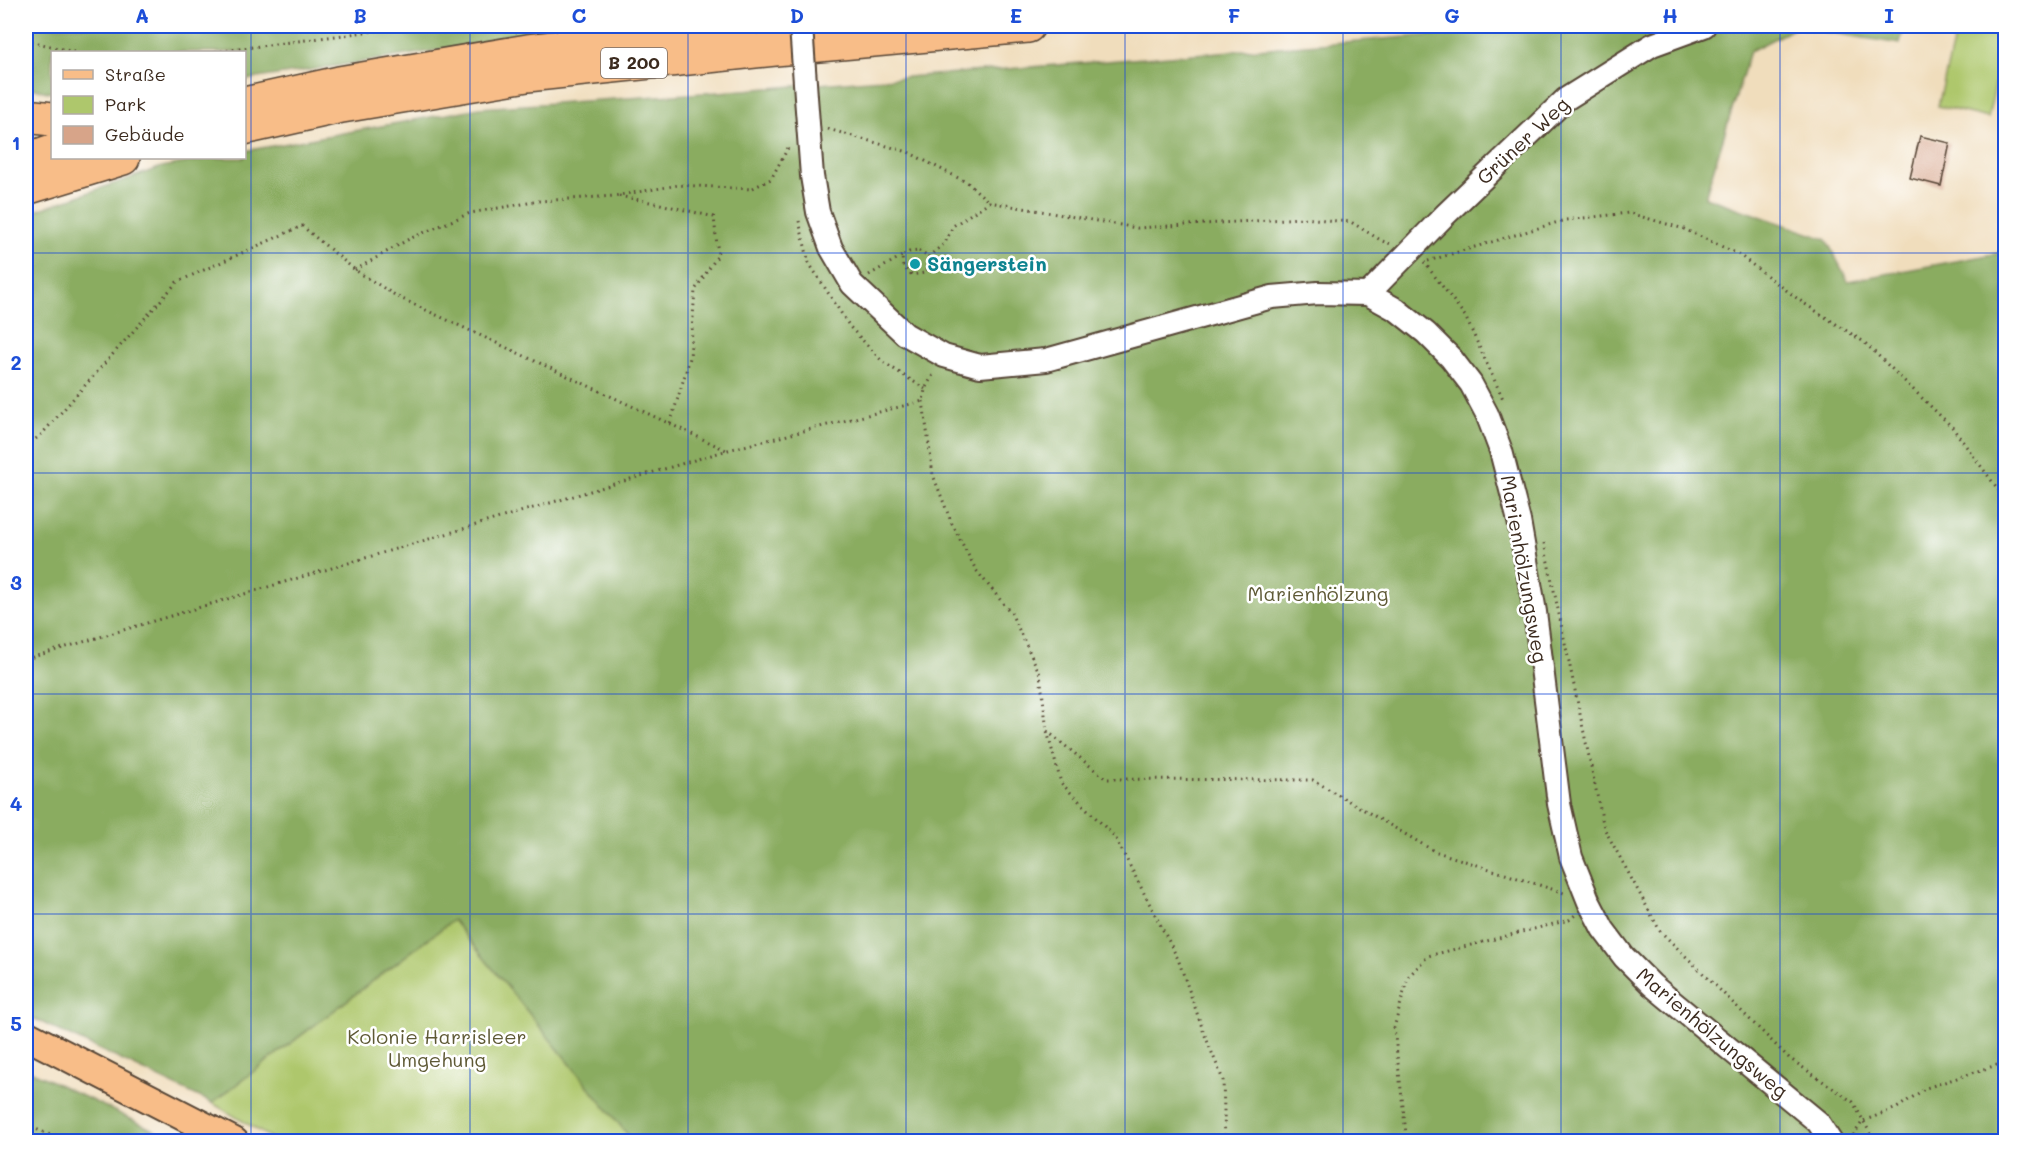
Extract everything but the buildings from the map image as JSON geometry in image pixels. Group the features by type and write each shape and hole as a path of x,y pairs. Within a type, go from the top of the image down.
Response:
{"highway":[{"name":"B 200","path":"246,104 339,82 528,51 742,26"},
{"name":"B 200","path":"246,128 342,106 527,75 775,48 1028,26"},
{"path":"26,116 51,119"},
{"path":"26,160 51,151"},
{"path":"26,188 120,159"}],"main road":[{"path":"26,1035 234,1142"}],"street":[{"path":"801,26 812,176 818,212 831,248 852,284 905,334 944,356 980,366 1046,360 1272,297 1318,293 1368,294"},
{"name":"Grüner Weg","path":"1368,294 1417,256 1566,99 1652,45 1704,26"},
{"name":"Marienhölzungsweg","path":"1368,294 1404,316 1426,333 1451,358 1471,384 1487,414 1501,450 1519,521 1535,612 1559,804 1571,857 1589,902 1603,929 1624,957 1652,985 1818,1122 1832,1142"}],"path":[{"path":"223,51 411,26"},
{"path":"26,40 70,51"},
{"path":"355,270 409,239 470,213 539,201 614,196 679,185 751,189 771,179 788,148 809,134 828,129 908,152 968,183 989,202 1137,228 1302,218 1351,222 1382,241 1417,256 1465,316 1505,406"},
{"path":"614,196 714,217 718,255 695,290 690,358 670,424"},
{"path":"928,257 945,243 953,226 989,202"},
{"path":"1417,256 1565,220 1629,213 1684,230 1738,254 1802,302 1864,342 1952,427 2006,500"},
{"path":"26,446 41,435 177,282 302,226 355,270 398,297 728,450"},
{"path":"852,284 903,256 914,250 924,253 930,265 924,273 912,275 903,267 903,256"},
{"path":"944,356 925,389 923,401 933,475 952,524 976,570 1011,613 1040,674 1047,731 1061,783 1115,837 1178,959 1223,1080 1225,1142"},
{"path":"26,659 728,450 923,401"},
{"path":"1542,535 1551,568 1567,658 1604,828 1660,931 1789,1058 1853,1102 1875,1142"},
{"path":"1047,731 1106,779 1313,780 1434,851 1589,902 1569,920 1428,956 1408,977 1394,1028 1407,1142"},
{"path":"1849,1142 1863,1121 1897,1108 1926,1088 2006,1062"},
{"path":"26,1125 58,1138 80,1142"}],"green space":[{"path":"26,26 596,26 246,80 246,51 51,51 51,93 26,87"},
{"name":"Marienhölzung","path":"1545,26 1904,26 1900,44 1797,27 1750,51 1705,197 1826,239 1848,281 2005,252 2005,1141 633,1141 453,920 212,1103 26,1015 26,214 162,167 206,159 246,159 246,151 480,108 719,92"},
{"path":"1957,26 2005,26 2005,41 1988,118 1938,106"},
{"name":"Kolonie Harrisleer Umgehung","path":"453,920 633,1141 276,1141 212,1103"},
{"path":"26,1069 154,1130 136,1141 26,1141"},
{"path":"154,1130 176,1141 136,1142"}],"place":[{"name":"Sängerstein","path":"915,264"}]}
